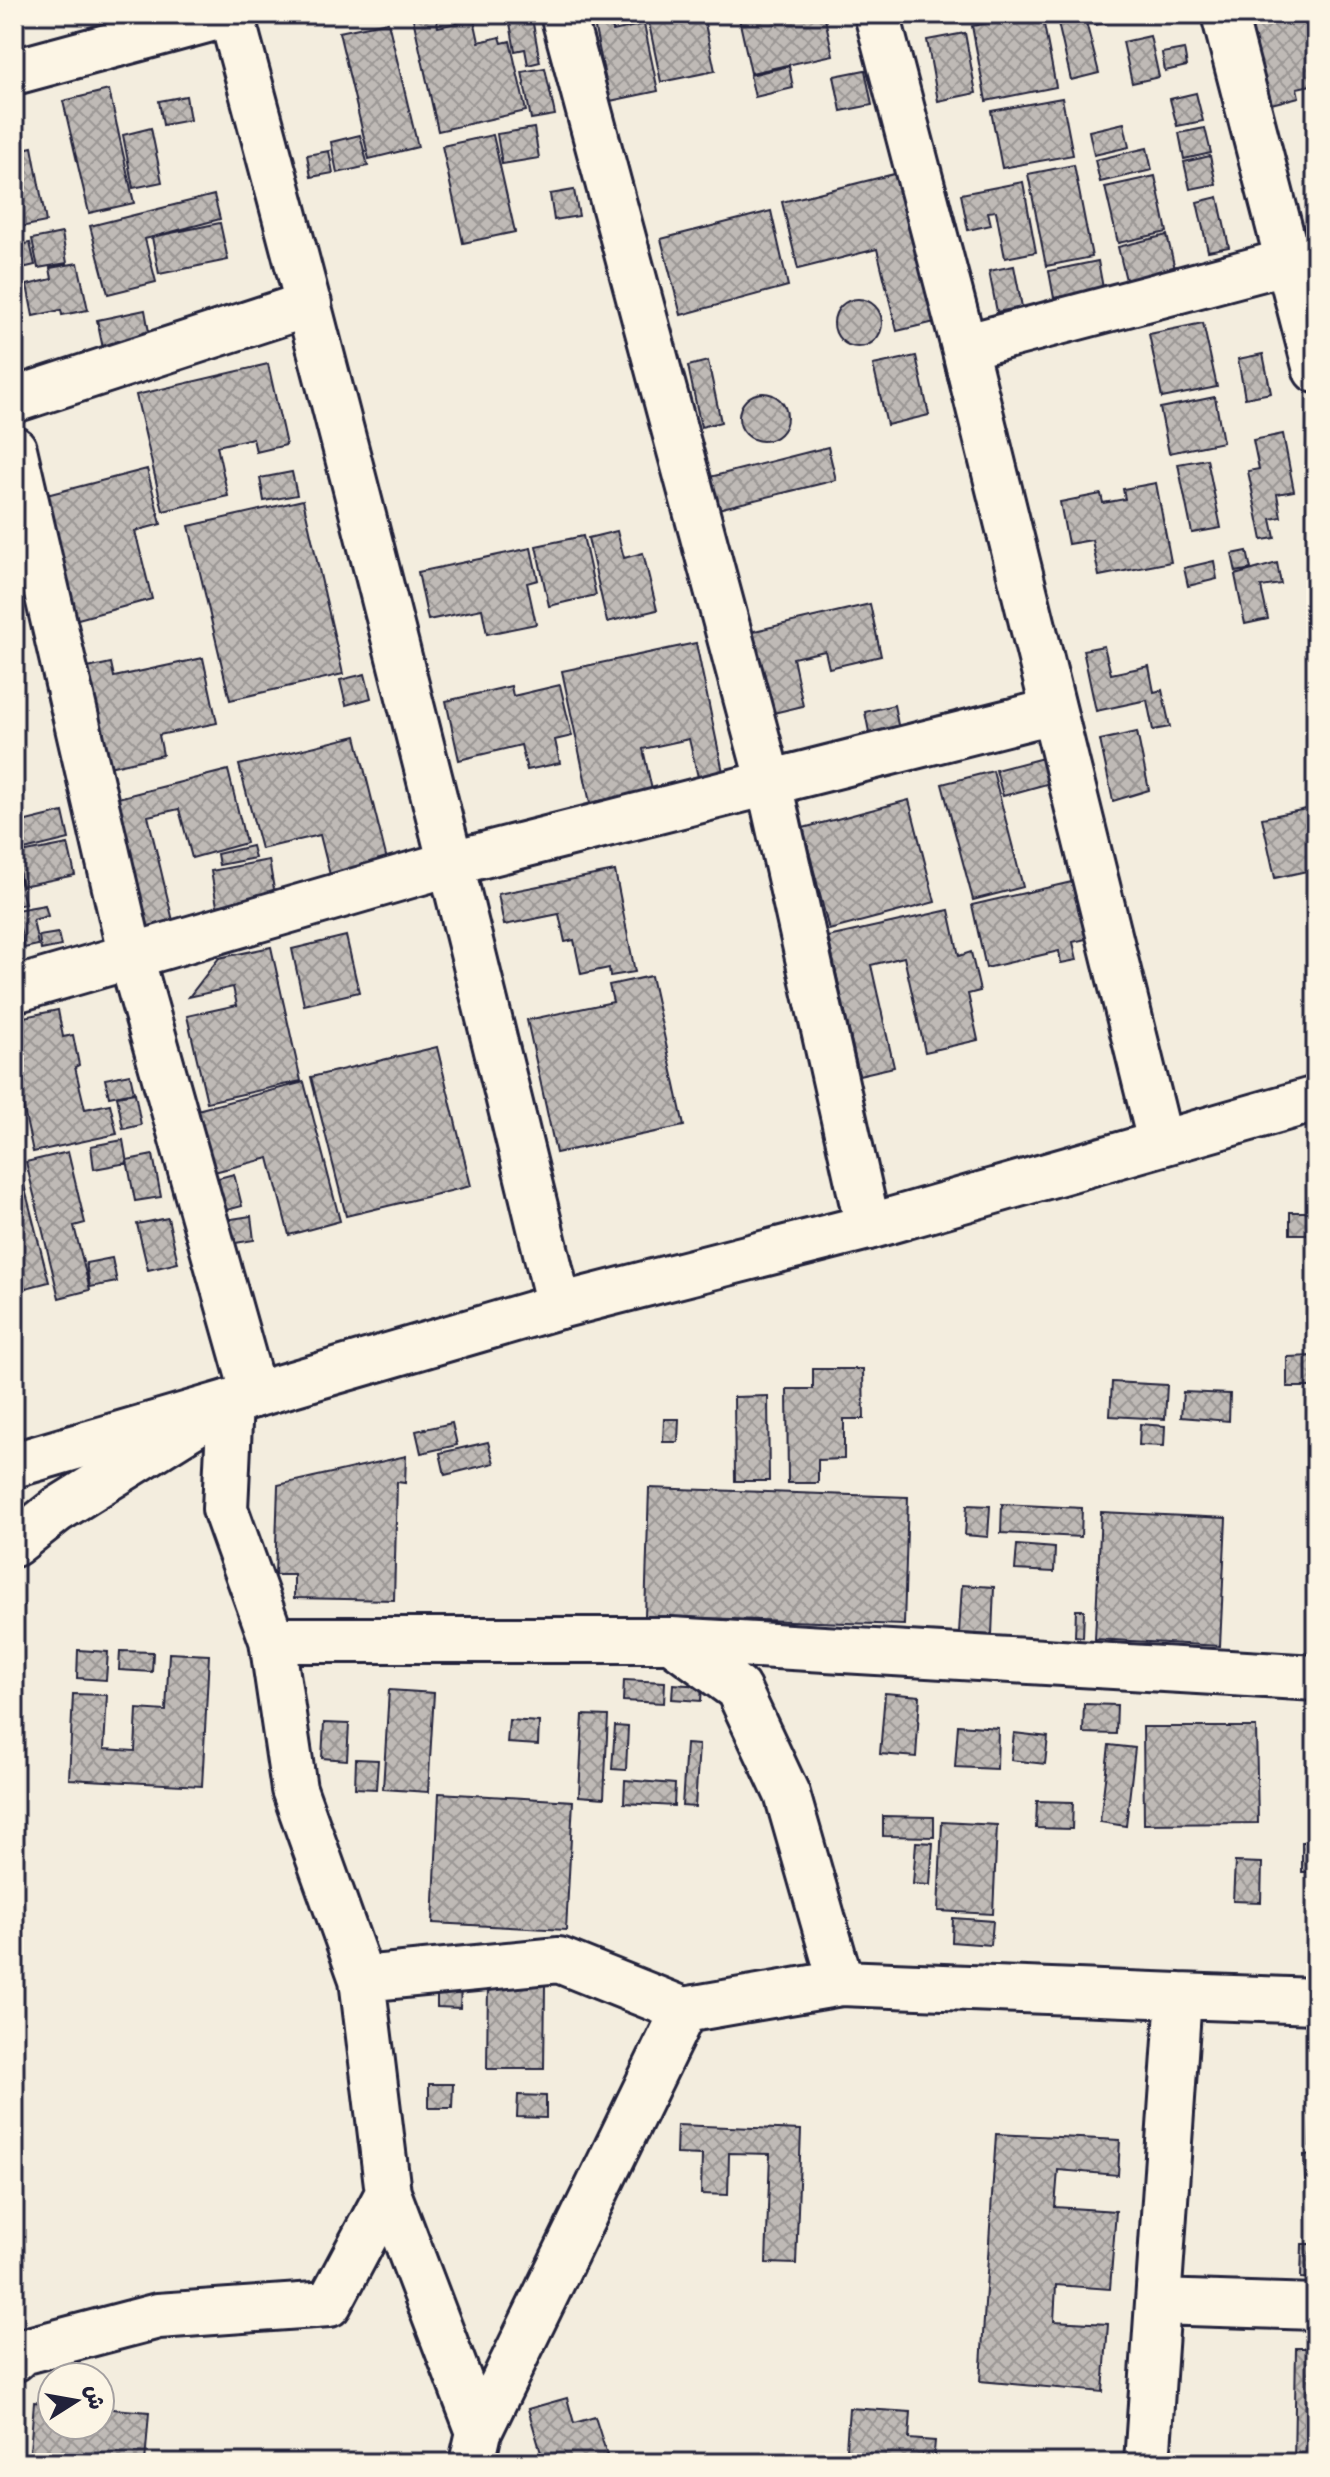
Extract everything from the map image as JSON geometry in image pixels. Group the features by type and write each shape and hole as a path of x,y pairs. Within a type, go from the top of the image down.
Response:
{"street":[{"path":"14,72 230,14 309,304 452,863 559,1306"},
{"path":"563,14 769,783 868,1227"},
{"path":"877,14 964,347 1160,1141"},
{"path":"1224,14 1302,258 1316,370"},
{"path":"964,347 1302,258"},
{"path":"14,400 309,304"},
{"path":"14,449 131,957 242,1399 225,1509 272,1640 294,1789 362,1979 388,2193 476,2447"},
{"path":"14,990 452,863 1053,711"},
{"path":"14,1465 559,1306 868,1227 1160,1141 1316,1099"},
{"path":"14,1544 57,1510 242,1399"},
{"path":"272,1640 671,1640 1316,1678"},
{"path":"671,1640 738,1689 787,1794 841,1983"},
{"path":"362,1979 559,1960 684,2010 841,1983 1316,2001"},
{"path":"1147,2463 1179,1996"},
{"path":"476,2447 684,2010"},
{"path":"14,2359 21,2352 158,2316 329,2304 388,2193"},
{"path":"1158,2302 1316,2307"}],"building":[{"path":"412,14 436,14 438,27 474,19 479,42 500,37 502,43 510,41 526,111 438,131"},
{"path":"647,14 703,14 715,71 661,82"},
{"path":"738,14 824,14 833,55 751,73"},
{"path":"1042,14 1056,87 986,101 972,26"},
{"path":"1056,14 1084,14 1099,73 1071,80"},
{"path":"1092,14 1139,14 1095,25"},
{"path":"1240,14 1316,14 1316,84 1297,88 1299,97 1267,105"},
{"path":"610,16 613,31 644,24 658,91 610,101 593,19"},
{"path":"532,18 540,62 528,65 525,49 515,51 510,23"},
{"path":"388,22 418,147 369,159 339,32"},
{"path":"965,33 976,93 938,101 927,40"},
{"path":"1150,36 1159,77 1132,83 1123,42"},
{"path":"1184,49 1187,66 1165,71 1162,53"},
{"path":"789,66 793,88 755,97 750,75"},
{"path":"545,68 555,115 531,119 522,72"},
{"path":"865,70 872,105 841,111 834,76"},
{"path":"109,90 134,203 89,213 63,101"},
{"path":"1196,93 1203,121 1177,126 1170,99"},
{"path":"186,96 190,120 163,125 159,101"},
{"path":"1062,98 1073,155 1002,168 991,111"},
{"path":"1124,123 1129,147 1094,155 1089,131"},
{"path":"151,128 162,182 133,188 123,135"},
{"path":"534,128 539,158 502,164 497,134"},
{"path":"1205,128 1211,153 1184,159 1179,133"},
{"path":"360,135 368,166 337,173 331,142"},
{"path":"493,135 515,232 463,243 442,146"},
{"path":"32,147 46,222 15,228 14,151"},
{"path":"1147,148 1152,170 1100,182 1095,160"},
{"path":"329,151 333,173 311,177 307,155"},
{"path":"1210,156 1216,184 1190,189 1184,162"},
{"path":"1074,165 1092,257 1046,266 1028,174"},
{"path":"898,173 935,322 897,331 877,249 798,269 782,202"},
{"path":"1155,176 1167,232 1118,243 1105,187"},
{"path":"1023,182 1036,252 1005,258 996,211 988,212 991,225 968,230 961,194"},
{"path":"574,190 579,216 554,220 550,194"},
{"path":"214,195 220,219 145,239 156,282 108,294 90,226"},
{"path":"1218,197 1229,247 1208,251 1197,202"},
{"path":"771,211 788,286 681,315 661,239"},
{"path":"220,223 228,260 159,274 152,237"},
{"path":"62,233 67,263 38,268 32,239"},
{"path":"1167,235 1175,269 1126,280 1118,247"},
{"path":"30,243 35,265 14,270 14,246"},
{"path":"1098,261 1103,288 1054,298 1049,271"},
{"path":"78,263 88,310 62,315 61,310 33,316 27,285 52,279 50,268"},
{"path":"1014,266 1022,307 997,312 989,271"},
{"path":"858,299 875,306 882,323 875,340 858,347 841,340 834,323 841,306"},
{"path":"145,310 151,343 104,353 97,320"},
{"path":"1203,323 1217,387 1162,398 1149,334"},
{"path":"1263,354 1271,393 1245,398 1238,359"},
{"path":"916,356 929,415 887,425 873,365"},
{"path":"708,361 721,422 701,427 688,366"},
{"path":"268,364 286,445 256,452 253,438 217,446 228,496 163,511 136,395"},
{"path":"763,393 780,400 787,417 780,434 763,441 746,434 739,417 746,400"},
{"path":"1215,397 1223,442 1169,453 1160,408"},
{"path":"1283,434 1294,491 1277,494 1281,517 1271,519 1275,538 1262,540 1248,471 1259,469 1253,440"},
{"path":"828,447 836,480 718,509 710,477"},
{"path":"1207,459 1221,528 1192,533 1178,464"},
{"path":"147,469 161,524 135,531 152,599 67,622 35,498"},
{"path":"292,472 297,495 264,501 260,478"},
{"path":"1156,483 1171,562 1099,576 1092,540 1068,544 1060,502 1101,494 1103,503 1125,499 1123,489"},
{"path":"303,500 343,674 230,700 189,526"},
{"path":"617,531 624,558 643,553 657,610 607,622 588,538"},
{"path":"583,536 596,595 549,606 536,546"},
{"path":"531,548 538,580 527,583 536,624 487,634 482,609 428,620 418,572"},
{"path":"1247,551 1251,569 1236,572 1232,554"},
{"path":"1214,561 1217,579 1188,586 1184,568"},
{"path":"1277,563 1281,584 1261,587 1268,619 1245,624 1235,575"},
{"path":"1316,579 1316,597 1308,598 1305,581"},
{"path":"870,604 881,656 829,668 825,651 793,658 803,706 769,714 750,632"},
{"path":"696,643 723,772 698,777 689,739 643,749 652,790 590,803 562,671"},
{"path":"1104,646 1111,674 1149,666 1154,692 1162,690 1170,727 1153,730 1147,700 1096,711 1083,650"},
{"path":"203,658 217,723 159,735 163,755 104,768 83,669 111,663 114,677"},
{"path":"365,674 371,698 346,705 340,680"},
{"path":"560,685 572,736 555,740 560,763 527,770 521,745 459,760 446,701 511,686 513,696"},
{"path":"894,705 899,730 870,737 865,712"},
{"path":"1137,732 1149,790 1113,801 1100,740"},
{"path":"356,736 387,860 330,875 320,835 261,849 239,765"},
{"path":"1043,758 1050,783 1003,796 996,770"},
{"path":"228,770 246,843 192,858 179,809 148,816 173,921 145,927 114,799"},
{"path":"993,771 1023,887 973,900 942,784"},
{"path":"909,800 935,902 829,930 803,828"},
{"path":"1316,807 1316,869 1275,878 1262,818"},
{"path":"63,812 69,839 16,852 14,824"},
{"path":"68,844 75,875 22,886 16,854"},
{"path":"252,846 255,858 219,865 217,854"},
{"path":"14,859 25,904 14,906"},
{"path":"269,860 275,895 217,906 211,871"},
{"path":"615,871 635,972 610,976 609,968 581,974 574,940 565,942 559,914 504,925 498,894"},
{"path":"1076,881 1090,938 1073,942 1077,960 1061,963 1059,951 986,968 972,905"},
{"path":"45,905 48,916 33,920 38,945 24,948 16,910"},
{"path":"949,910 959,956 971,952 980,991 968,994 978,1040 925,1052 904,957 871,965 894,1067 859,1075 828,937"},
{"path":"58,933 61,946 41,950 39,936"},
{"path":"346,936 359,992 304,1005 292,949"},
{"path":"271,947 301,1081 207,1102 187,1016 237,1005 233,987 189,997 219,958"},
{"path":"651,976 684,1126 556,1153 527,1020 613,1002 609,985"},
{"path":"58,1010 63,1037 73,1035 79,1065 75,1067 85,1109 110,1104 117,1134 33,1152 14,1064 14,1019"},
{"path":"437,1047 471,1186 346,1216 311,1077"},
{"path":"130,1074 134,1092 109,1097 105,1079"},
{"path":"304,1082 340,1221 289,1235 269,1158 214,1172 197,1110"},
{"path":"135,1093 141,1125 123,1129 117,1096"},
{"path":"123,1140 127,1163 94,1169 91,1146"},
{"path":"68,1152 85,1223 74,1226 90,1290 59,1298 26,1162"},
{"path":"153,1155 161,1197 135,1201 127,1160"},
{"path":"18,1162 49,1282 14,1291 14,1163"},
{"path":"234,1174 242,1206 219,1212 211,1180"},
{"path":"1290,1212 1316,1212 1316,1234 1290,1234"},
{"path":"251,1216 254,1240 229,1244 225,1220"},
{"path":"168,1218 178,1263 148,1270 137,1224"},
{"path":"112,1258 117,1282 90,1287 86,1263"},
{"path":"1314,1356 1314,1387 1287,1387 1287,1357"},
{"path":"813,1369 863,1369 864,1419 844,1419 844,1459 818,1460 818,1483 788,1483 787,1389 813,1389"},
{"path":"1112,1382 1167,1385 1165,1419 1110,1416"},
{"path":"1183,1392 1230,1394 1229,1421 1181,1417"},
{"path":"1309,1395 1316,1395 1316,1428 1309,1428"},
{"path":"768,1396 769,1481 735,1481 734,1397"},
{"path":"664,1419 679,1419 678,1442 663,1442"},
{"path":"452,1423 457,1445 421,1453 416,1431"},
{"path":"1140,1424 1165,1426 1164,1446 1139,1445"},
{"path":"488,1442 494,1463 445,1475 440,1453"},
{"path":"406,1456 405,1483 397,1482 394,1600 294,1598 294,1575 275,1575 278,1485"},
{"path":"649,1488 908,1497 904,1625 645,1616"},
{"path":"1002,1504 1082,1508 1081,1537 1001,1533"},
{"path":"967,1505 990,1506 988,1537 965,1535"},
{"path":"1101,1512 1226,1518 1220,1646 1095,1639"},
{"path":"1017,1545 1055,1548 1054,1572 1015,1570"},
{"path":"962,1585 994,1587 992,1635 959,1633"},
{"path":"1076,1610 1084,1610 1083,1637 1075,1636"},
{"path":"78,1650 108,1652 106,1680 77,1678"},
{"path":"120,1651 153,1652 152,1672 119,1670"},
{"path":"169,1653 209,1655 202,1786 69,1779 73,1694 107,1695 104,1749 135,1751 137,1709 166,1711"},
{"path":"624,1680 665,1682 664,1703 623,1701"},
{"path":"673,1684 702,1686 701,1701 672,1699"},
{"path":"389,1690 434,1693 428,1792 383,1789"},
{"path":"885,1693 920,1696 916,1757 880,1754"},
{"path":"1084,1704 1117,1705 1116,1734 1083,1733"},
{"path":"583,1715 608,1716 604,1798 579,1796"},
{"path":"509,1720 539,1722 538,1745 507,1743"},
{"path":"324,1723 349,1724 347,1760 322,1758"},
{"path":"958,1725 998,1728 997,1769 955,1767"},
{"path":"615,1726 628,1727 626,1770 612,1769"},
{"path":"1143,1727 1256,1727 1258,1823 1144,1824"},
{"path":"1014,1733 1048,1737 1045,1764 1011,1760"},
{"path":"686,1744 699,1745 695,1807 682,1806"},
{"path":"1109,1745 1135,1748 1126,1826 1100,1822"},
{"path":"356,1759 378,1760 376,1789 355,1788"},
{"path":"625,1780 675,1784 674,1806 624,1803"},
{"path":"439,1793 573,1801 566,1930 433,1923"},
{"path":"1037,1801 1073,1802 1072,1829 1036,1828"},
{"path":"883,1816 934,1817 934,1837 883,1836"},
{"path":"942,1822 997,1825 993,1914 938,1911"},
{"path":"916,1842 933,1843 930,1885 913,1884"},
{"path":"1302,1842 1316,1842 1316,1872 1302,1872"},
{"path":"1235,1862 1262,1863 1261,1902 1233,1901"},
{"path":"953,1918 993,1921 991,1945 952,1942"},
{"path":"488,1984 545,1985 544,2069 487,2069"},
{"path":"437,1987 461,1987 460,2008 437,2007"},
{"path":"1313,2070 1316,2071 1316,2146 1310,2146"},
{"path":"429,2084 453,2084 452,2108 429,2108"},
{"path":"518,2095 546,2096 546,2118 517,2117"},
{"path":"677,2125 801,2130 796,2264 766,2263 770,2154 729,2153 728,2195 701,2194 702,2155 676,2154"},
{"path":"996,2134 1120,2140 1118,2175 1058,2170 1055,2207 1116,2211 1110,2289 1056,2285 1054,2321 1108,2324 1103,2392 980,2381"},
{"path":"1304,2155 1316,2155 1316,2180 1305,2181"},
{"path":"1302,2244 1316,2244 1316,2279 1301,2278"},
{"path":"1296,2348 1316,2348 1316,2463 1294,2463"},
{"path":"567,2398 574,2423 595,2417 607,2455 582,2463 544,2463 528,2409"},
{"path":"34,2402 36,2441 116,2441 116,2409 149,2412 145,2463 29,2463"},
{"path":"849,2408 911,2412 909,2439 935,2441 933,2463 845,2463"}]}
